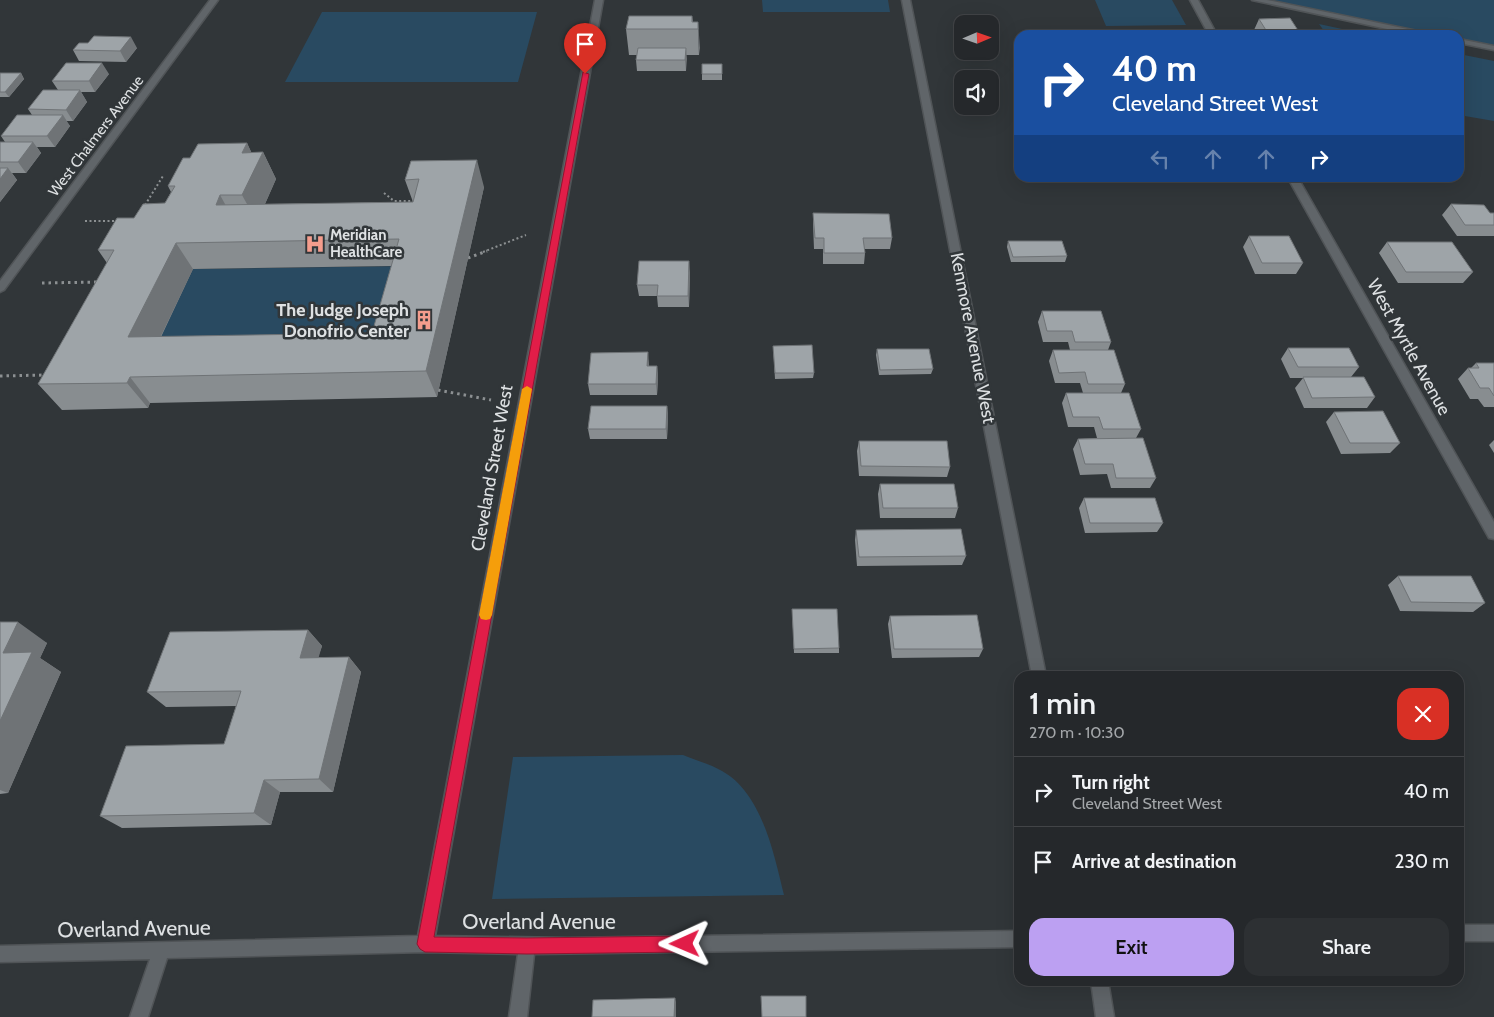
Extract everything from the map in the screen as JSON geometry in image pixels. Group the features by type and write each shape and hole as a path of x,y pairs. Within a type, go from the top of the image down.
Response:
{"street":[{"name":"West Chalmers Avenue","path":"0,288 214,0"},
{"name":"Cleveland Street West","path":"425,944 599,0"},
{"name":"Kenmore Avenue West","path":"906,0 1039,671"},
{"path":"1194,0 1210,30"},
{"path":"1256,0 1403,30"},
{"path":"1464,42 1494,48"},
{"name":"West Myrtle Avenue","path":"1295,182 1494,534"},
{"path":"1464,933 1494,933"},
{"name":"Overland Avenue","path":"0,954 425,944 527,946 1014,939"},
{"path":"518,1017 527,946"},
{"path":"139,1017 161,951"},
{"path":"1100,986 1105,1017"}],"path":[{"path":"141,213 163,176"},
{"path":"384,193 394,201 416,201"},
{"path":"86,221 128,220"},
{"path":"468,258 526,235"},
{"path":"42,283 101,282"},
{"path":"0,376 54,375"},
{"path":"438,390 491,400"}],"shaded area":[{"path":"762,0 888,0 890,12 763,12"},
{"path":"1095,0 1172,0 1186,25 1106,26"},
{"path":"1256,0 1494,0 1494,48 1464,42 1464,30 1403,30"},
{"path":"322,12 537,12 518,82 285,82"},
{"path":"1319,24 1347,30 1323,30"},
{"path":"1464,55 1494,61 1494,121 1464,116"},
{"path":"410,266 384,359 148,363 193,269"},
{"path":"683,755 722,771 736,781 747,794 757,809 771,844 784,895 492,899 513,757"}],"building":[{"path":"629,16 692,16 692,22 698,22 698,29 626,29"},
{"path":"1290,18 1298,30 1266,30 1259,19"},
{"path":"94,36 131,37 120,51 73,50 79,43 88,43"},
{"path":"638,48 686,48 685,60 636,60"},
{"path":"66,63 102,63 89,81 52,81"},
{"path":"702,64 722,64 722,74 702,74"},
{"path":"0,73 21,73 5,92 0,92"},
{"path":"43,90 80,90 66,110 28,109"},
{"path":"17,115 63,115 47,136 1,136"},
{"path":"0,142 33,142 18,162 0,162"},
{"path":"247,143 242,153 263,152 242,195 220,195 216,205 413,202 419,179 405,180 411,161 477,160 426,371 130,377 127,383 38,384 114,250 98,250 117,218 134,218 143,204 165,203 175,186 168,186 183,158 190,158 198,144","holes":["399,239 372,333 128,337 176,243"]},
{"path":"0,168 8,168 0,179"},
{"path":"1451,204 1484,205 1490,213 1494,213 1494,225 1465,225"},
{"path":"813,213 889,214 892,238 863,238 865,253 824,253 824,238 815,238"},
{"path":"1249,236 1289,236 1303,263 1262,263"},
{"path":"1008,241 1062,241 1067,256 1013,257"},
{"path":"1387,242 1452,242 1473,272 1406,272"},
{"path":"639,261 689,261 688,296 657,296 658,285 637,285"},
{"path":"1042,311 1101,311 1111,342 1075,342 1072,331 1047,331"},
{"path":"812,345 814,373 775,373 773,346"},
{"path":"1288,348 1349,348 1359,367 1298,367"},
{"path":"877,349 929,349 933,369 880,370"},
{"path":"1053,350 1114,350 1125,384 1088,384 1085,372 1059,373"},
{"path":"648,352 647,366 657,366 656,384 588,384 591,353"},
{"path":"1476,363 1494,363 1494,396 1489,388 1480,388 1468,368 1479,368"},
{"path":"1303,377 1364,377 1375,397 1312,398"},
{"path":"1066,393 1129,393 1141,429 1103,429 1099,417 1073,417"},
{"path":"591,406 667,406 666,429 588,429"},
{"path":"1383,411 1400,443 1350,443 1334,412"},
{"path":"1143,438 1156,478 1116,478 1113,464 1085,464 1078,439"},
{"path":"859,441 947,441 950,467 861,466"},
{"path":"880,484 954,484 958,508 883,508"},
{"path":"1084,498 1155,498 1163,523 1090,523"},
{"path":"961,529 966,556 859,557 856,530"},
{"path":"1398,576 1471,576 1485,603 1411,602"},
{"path":"792,609 837,609 839,648 794,649"},
{"path":"977,615 983,649 894,649 890,616"},
{"path":"0,622 18,622 3,653 32,652 0,721"},
{"path":"308,630 300,658 349,657 319,779 264,780 254,813 100,816 126,746 224,744 241,691 147,692 170,632"},
{"path":"761,996 806,996 806,1017 762,1017"},
{"path":"675,998 674,1017 592,1017 593,1000"}],"slow traffic":[{"path":"486,615 527,389"}],"place":[{"name":"Meridian HealthCare","path":"315,244"},
{"name":"The Judge Joseph Donofrio Center","path":"424,320"}],"route":[{"path":"585,74 425,944 527,946 685,944"}]}
